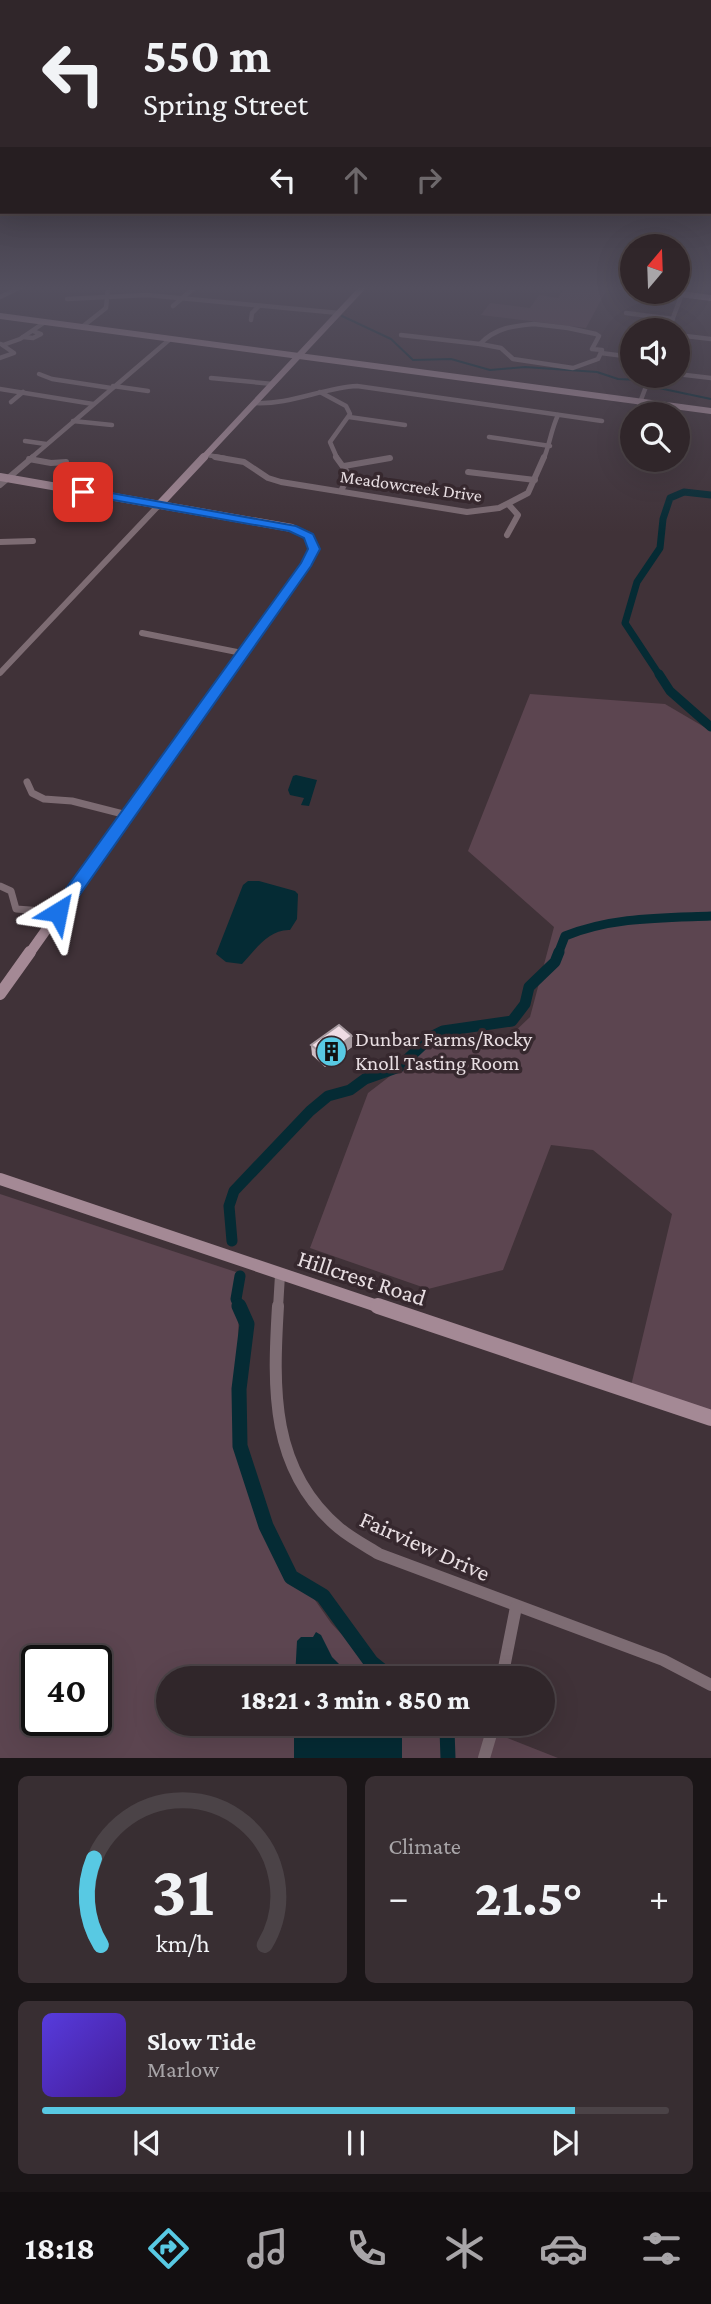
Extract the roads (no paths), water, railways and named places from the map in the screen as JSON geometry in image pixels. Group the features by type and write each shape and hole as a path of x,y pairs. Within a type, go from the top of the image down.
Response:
{"street":[{"path":"0,485 4,477 29,459 134,369"},
{"path":"0,673 287,369"},
{"path":"390,369 633,402"},
{"path":"39,374 52,379 148,391"},
{"path":"690,376 711,379"},
{"path":"211,378 273,384"},
{"path":"254,404 285,403 337,387 367,386 602,421"},
{"path":"0,389 93,404"},
{"path":"11,402 23,392"},
{"path":"320,392 346,406 349,417"},
{"path":"690,410 711,413"},
{"name":"Meadowcreek Drive","path":"207,455 244,462 275,480 467,512 489,511 509,505 525,496 550,446 550,431 558,415"},
{"path":"349,417 405,425"},
{"path":"341,491 349,479 330,442 349,417"},
{"path":"73,421 112,425"},
{"path":"489,437 550,446"},
{"path":"24,441 46,444"},
{"path":"344,466 390,458"},
{"path":"29,459 66,462"},
{"path":"468,472 534,480"},
{"path":"0,994 313,554 312,540 292,528 4,477"},
{"path":"507,536 518,514 509,505"},
{"path":"0,542 33,541"},
{"path":"142,633 242,653"},
{"path":"27,782 32,793 44,799 72,801 127,815"},
{"path":"0,886 10,891 16,909 58,912"},
{"name":"Hillcrest Road","path":"0,1179 711,1418"},
{"name":"Fairview Drive","path":"280,1275 276,1339 277,1420 286,1454 300,1487 323,1517 350,1539 390,1559 663,1660 711,1685"},
{"path":"504,1666 516,1607"},
{"path":"484,1758 490,1736"}],"water":[{"path":"293,776 317,780 309,806 301,805 304,798 290,795 288,790"},
{"path":"248,881 259,881 295,891 298,894 297,919 290,930 269,936 242,964 226,962 216,954 243,885"},
{"path":"316,1632 321,1635 332,1657 341,1666 296,1666 297,1641 301,1637 313,1637"},
{"path":"294,1736 402,1736 402,1758 294,1758"}],"waterway":[{"path":"487,369 501,369"},
{"path":"554,369 597,372 620,379"},
{"path":"659,388 711,399"},
{"path":"660,676 625,623 637,582 660,548 663,519 670,498 684,492 711,495"},
{"path":"659,674 670,691 711,727"},
{"path":"558,954 565,936 601,925 655,918 711,916"},
{"path":"232,1241 229,1206 234,1191 310,1111 328,1096 350,1090 365,1079 399,1067 431,1037 443,1031 512,1021 525,1004 529,987 555,962 559,952"},
{"path":"240,1276 236,1299 240,1308"},
{"path":"239,1306 247,1324 239,1389 240,1446 266,1526 291,1577 323,1596 376,1666"},
{"path":"447,1736 448,1758"}],"place":[{"name":"Dunbar Farms/Rocky Knoll Tasting Room","path":"332,1051"}]}
